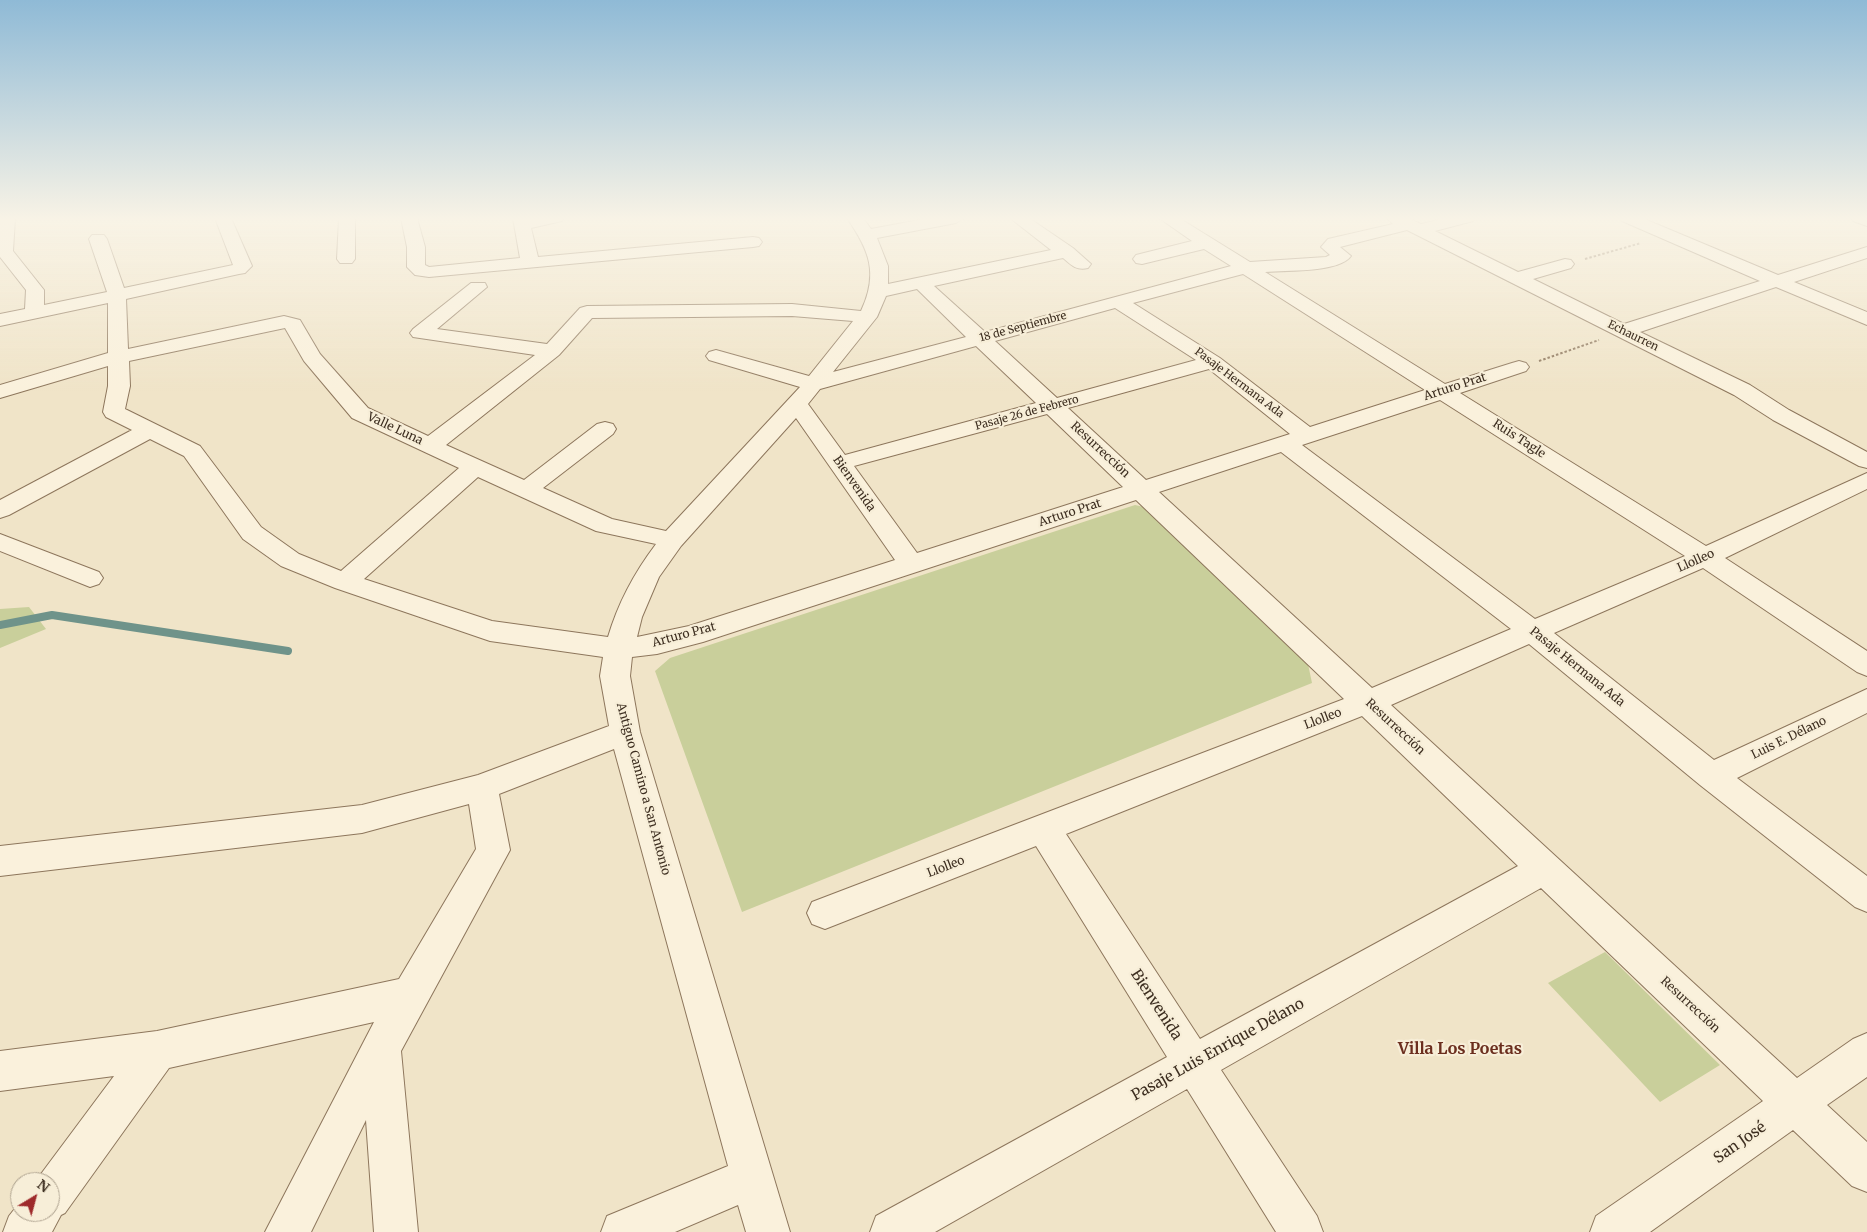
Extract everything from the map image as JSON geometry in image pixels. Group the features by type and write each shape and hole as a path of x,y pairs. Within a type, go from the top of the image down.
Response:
{"street":[{"path":"23,275 35,290 34,312"},
{"path":"0,392 117,357 117,296 110,275"},
{"path":"0,320 213,275"},
{"name":"Antiguo Camino a San Antonio","path":"768,1232 626,732 615,676 619,649 636,596 657,560 672,540 806,394 867,317 878,292 879,275"},
{"path":"878,292 961,275"},
{"name":"18 de Septiembre","path":"806,394 981,339 1215,275"},
{"name":"Ruis Tagle","path":"1255,275 1444,391 1705,557 1867,665"},
{"name":"Echaurren","path":"1508,275 1742,390 1798,424 1867,461"},
{"path":"1515,279 1527,275"},
{"path":"1763,275 1867,319"},
{"path":"1623,331 1793,275"},
{"name":"Resurrección","path":"922,284 1867,1171"},
{"path":"478,287 420,333 552,351"},
{"name":"Pasaje Hermana Ada","path":"1118,302 1213,362 1295,439 1710,776 1867,896"},
{"path":"430,446 552,351 587,312 792,310 867,317"},
{"name":"Valle Luna","path":"117,357 284,322 293,324 311,357 360,412 475,467 605,525 672,540"},
{"path":"716,356 806,394"},
{"name":"Arturo Prat","path":"117,357 120,386 114,412 192,451 252,533 290,560 344,582 490,631 619,649 657,644 693,635 1519,367"},
{"name":"Pasaje 26 de Febrero","path":"840,463 1213,362"},
{"name":"Bienvenida","path":"806,394 840,463 911,564"},
{"path":"526,490 605,429"},
{"path":"0,510 149,430"},
{"path":"344,582 475,467"},
{"name":"Llolleo","path":"825,913 1368,702 1705,557 1867,480"},
{"path":"0,542 90,578"},
{"name":"Luis E. Délano","path":"1710,776 1867,700"},
{"path":"0,861 362,818 482,787 626,732"},
{"path":"287,1232 381,1048 493,850 482,787"},
{"name":"Bienvenida","path":"1044,829 1301,1232"},
{"name":"Pasaje Luis Enrique Délano","path":"892,1232 1545,868"},
{"path":"0,1071 157,1051 411,994"},
{"path":"381,1048 396,1232"},
{"path":"60,1184 157,1051"},
{"name":"San José","path":"1612,1232 1867,1053"},
{"path":"623,1232 753,1177"}],"path":[{"path":"1519,367 1623,331"}],"green space":[{"path":"1135,505 1153,509 1308,664 1312,683 742,912 655,671 670,658"},
{"path":"29,607 46,629 0,648 0,609"},
{"path":"1605,952 1720,1065 1660,1102 1548,983"}],"waterway":[{"path":"0,625 52,615 288,651"}],"district":[{"name":"Villa Los Poetas","path":"1460,1049"}]}
